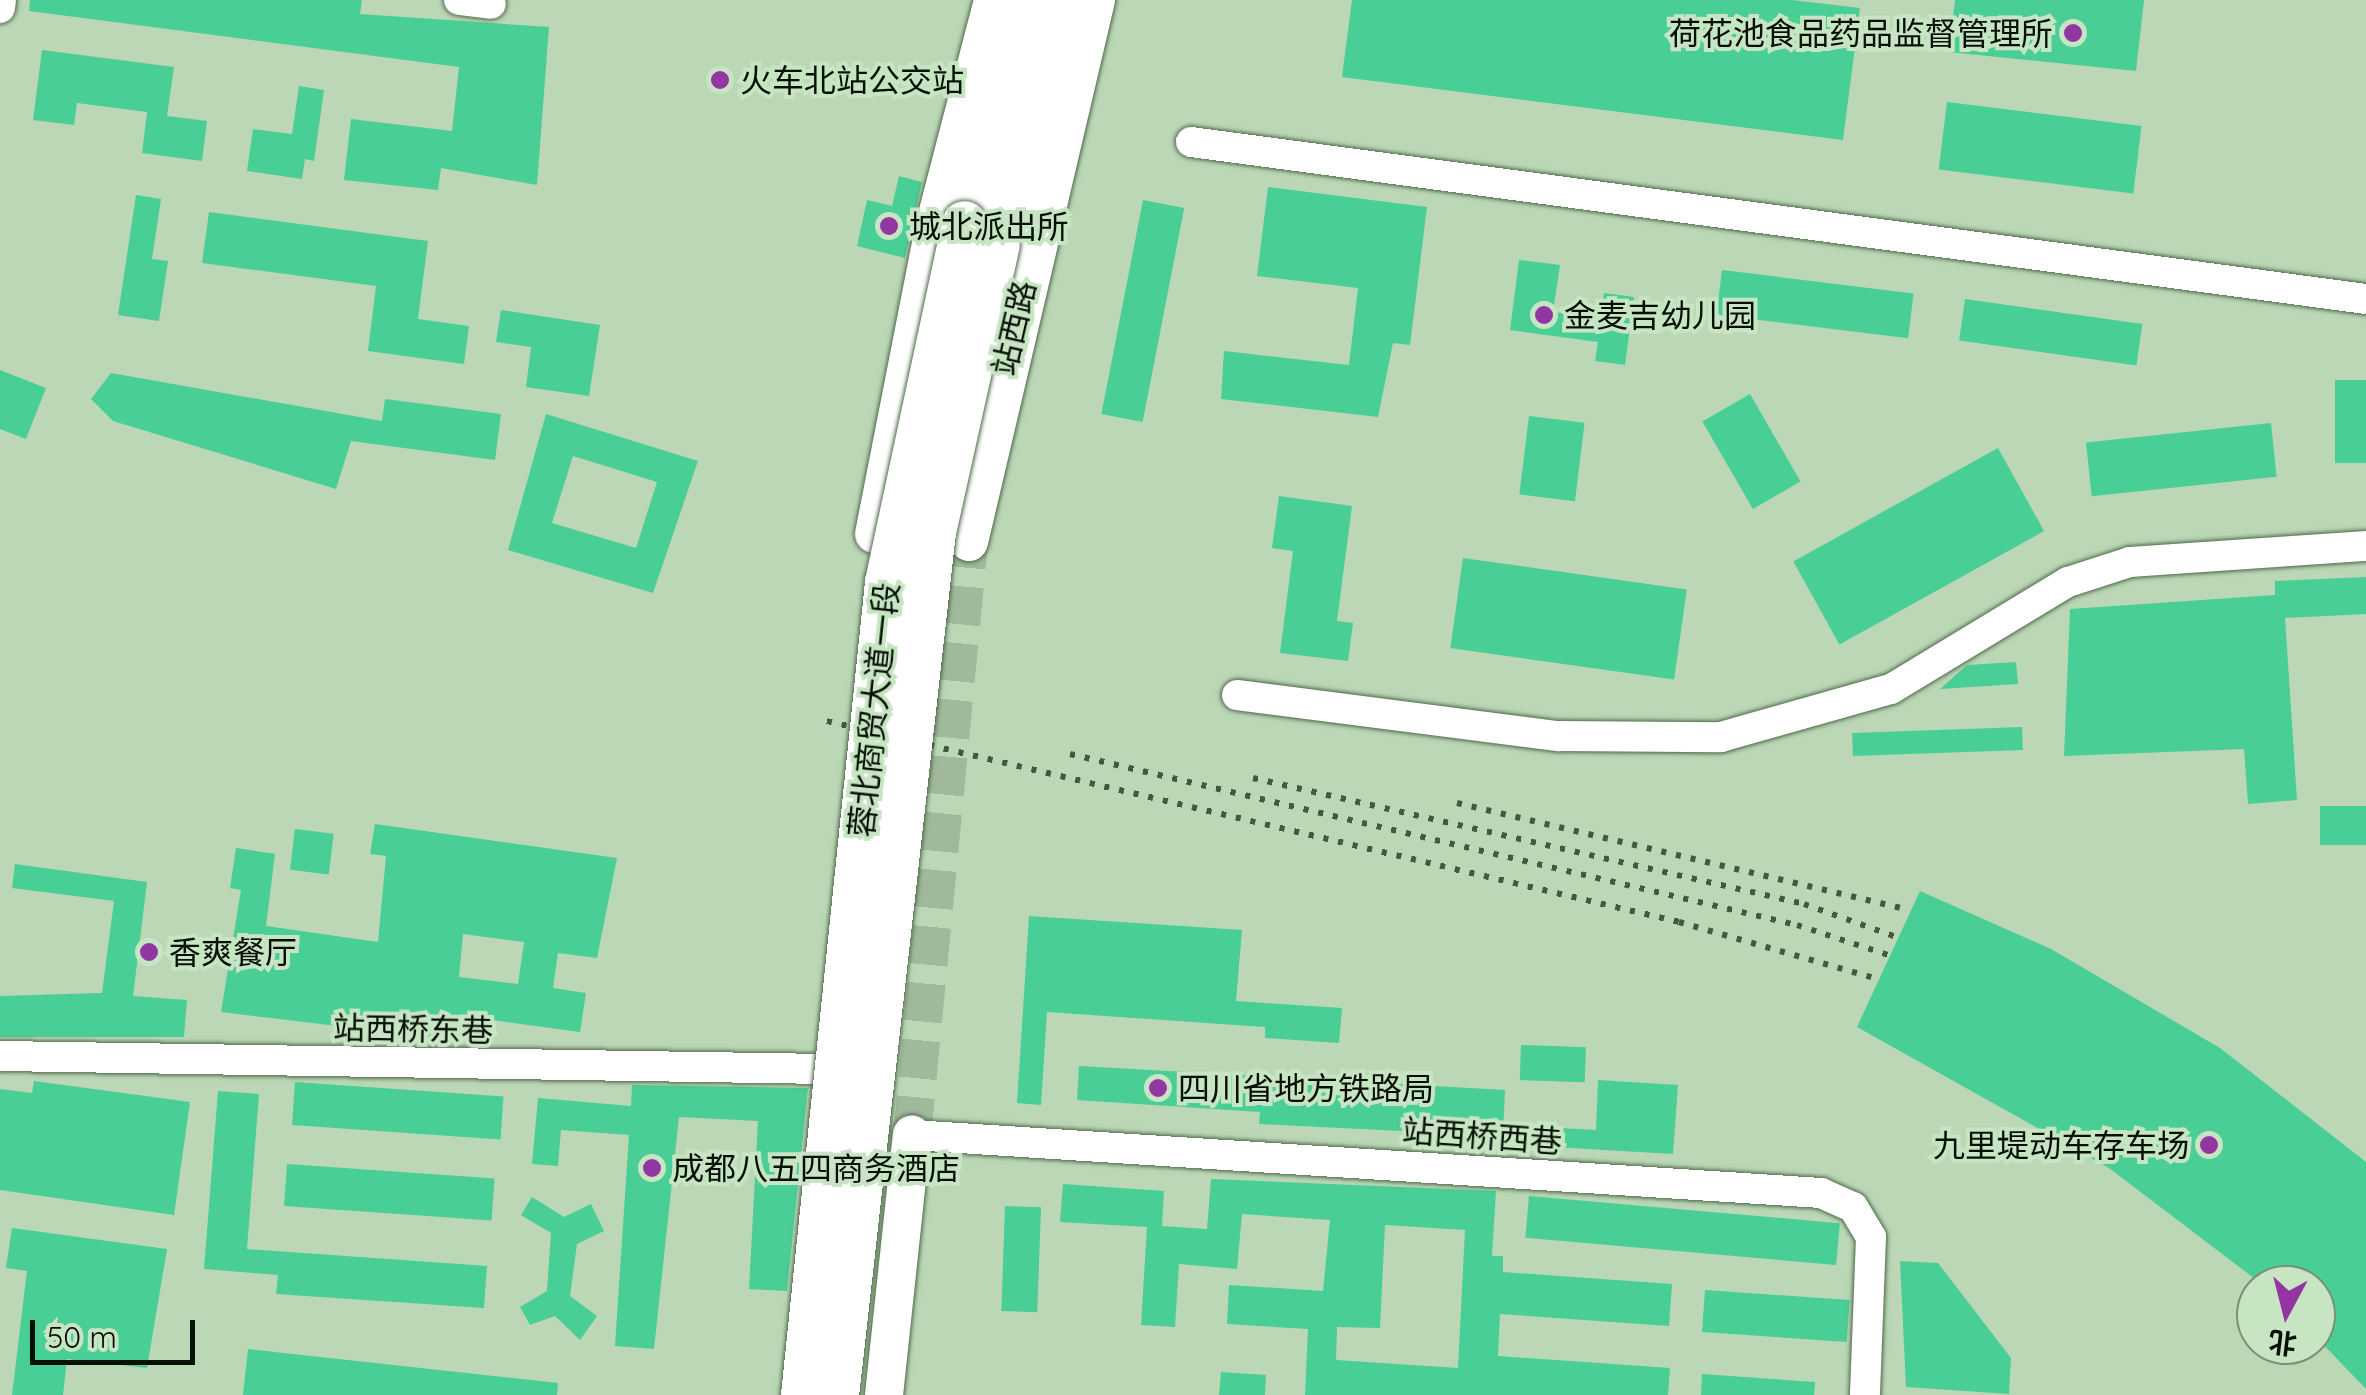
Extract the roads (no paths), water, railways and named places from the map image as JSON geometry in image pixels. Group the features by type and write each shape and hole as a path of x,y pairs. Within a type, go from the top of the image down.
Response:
{"highway":[{"name":"蓉北商贸大道一段","path":"804,1395 887,582 922,388 1033,11"},
{"name":"蓉北商贸大道一段","path":"836,1395 933,532 997,244 1033,11"}],"main road":[{"name":"站西路","path":"969,542 1096,0"},
{"path":"874,534 934,223 1033,11"},
{"path":"794,1395 824,1069"},
{"path":"884,1395 912,1135"}],"street":[{"path":"0,8 1,0"},
{"path":"459,0 490,4"},
{"path":"1190,142 2366,299"},
{"path":"1237,695 1559,736 1721,737 1830,713 1891,689 2068,582 2130,562 2366,546"},
{"name":"站西桥东巷","path":"0,1056 824,1069"},
{"name":"站西桥西巷","path":"912,1135 1821,1193 1853,1207 1871,1237 1865,1395"}],"tunnel":[{"path":"912,1135 969,542"}],"railway":[{"path":"827,721 1679,922 1878,979"},
{"path":"1070,754 1797,925 1888,955"},
{"path":"1253,778 1804,904 1896,937"},
{"path":"1457,803 1910,910"}],"place":[{"name":"荷花池食品药品监督管理所","path":"2073,33"},
{"name":"火车北站公交站","path":"720,80"},
{"name":"城北派出所","path":"889,226"},
{"name":"金麦吉幼儿园","path":"1544,315"},
{"name":"香爽餐厅","path":"149,952"},
{"name":"四川省地方铁路局","path":"1158,1088"},
{"name":"九里堤动车存车场","path":"2209,1145"},
{"name":"成都八五四商务酒店","path":"652,1168"}]}
